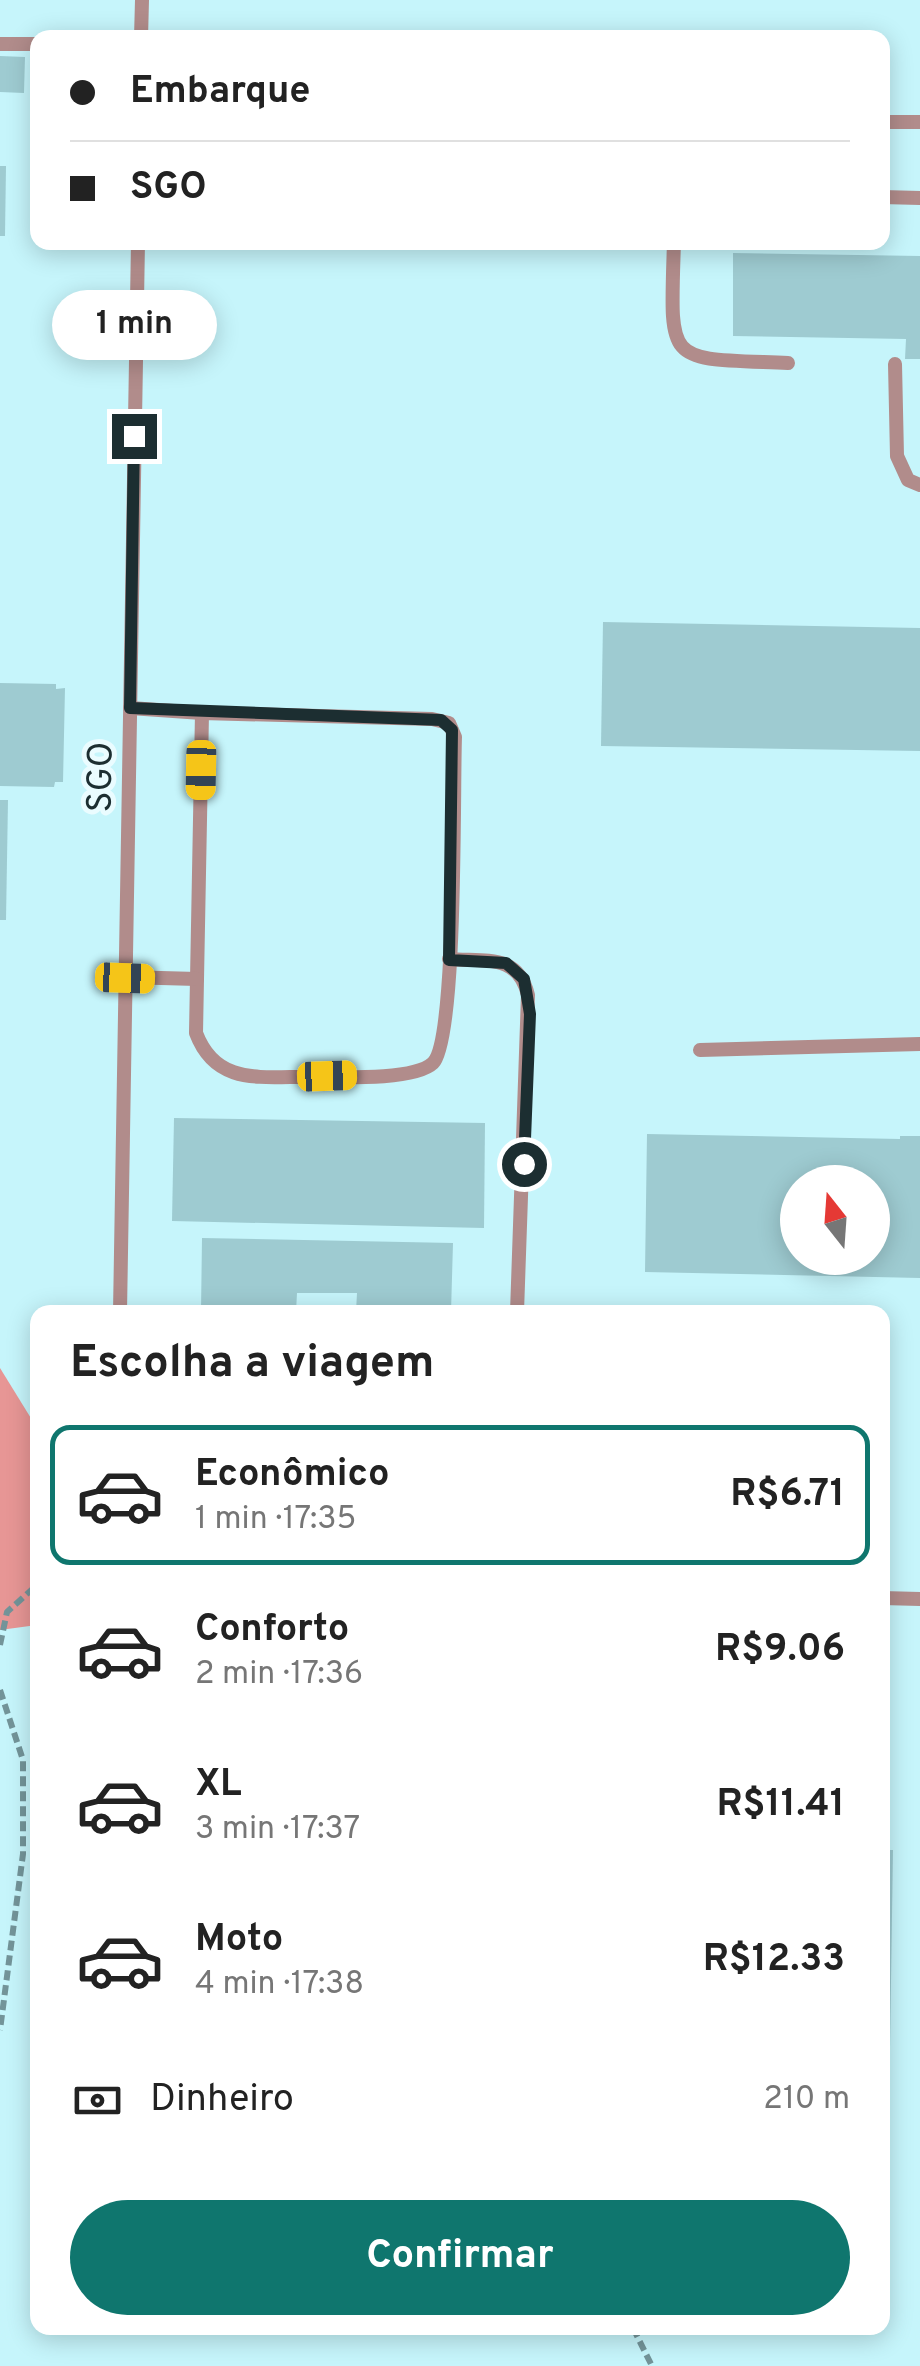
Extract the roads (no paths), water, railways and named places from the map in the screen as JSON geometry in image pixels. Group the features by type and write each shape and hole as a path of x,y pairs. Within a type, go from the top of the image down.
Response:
{"lane":[{"path":"141,30 142,0"},
{"path":"0,44 30,44"},
{"path":"890,122 920,122"},
{"path":"890,197 920,198"},
{"name":"SGO","path":"120,1305 138,250"},
{"path":"674,250 672,321 675,340 683,351 700,360 788,363"},
{"path":"895,364 897,456 908,480 920,485"},
{"path":"130,708 432,719 448,723 454,736 449,960 440,1052 433,1063 420,1071 396,1074 257,1078 215,1064 203,1050 196,1033 202,713"},
{"path":"449,960 506,963 524,979 528,995 518,1305"},
{"path":"125,978 197,980"},
{"path":"700,1050 920,1044"},
{"path":"890,1598 920,1599"}]}
